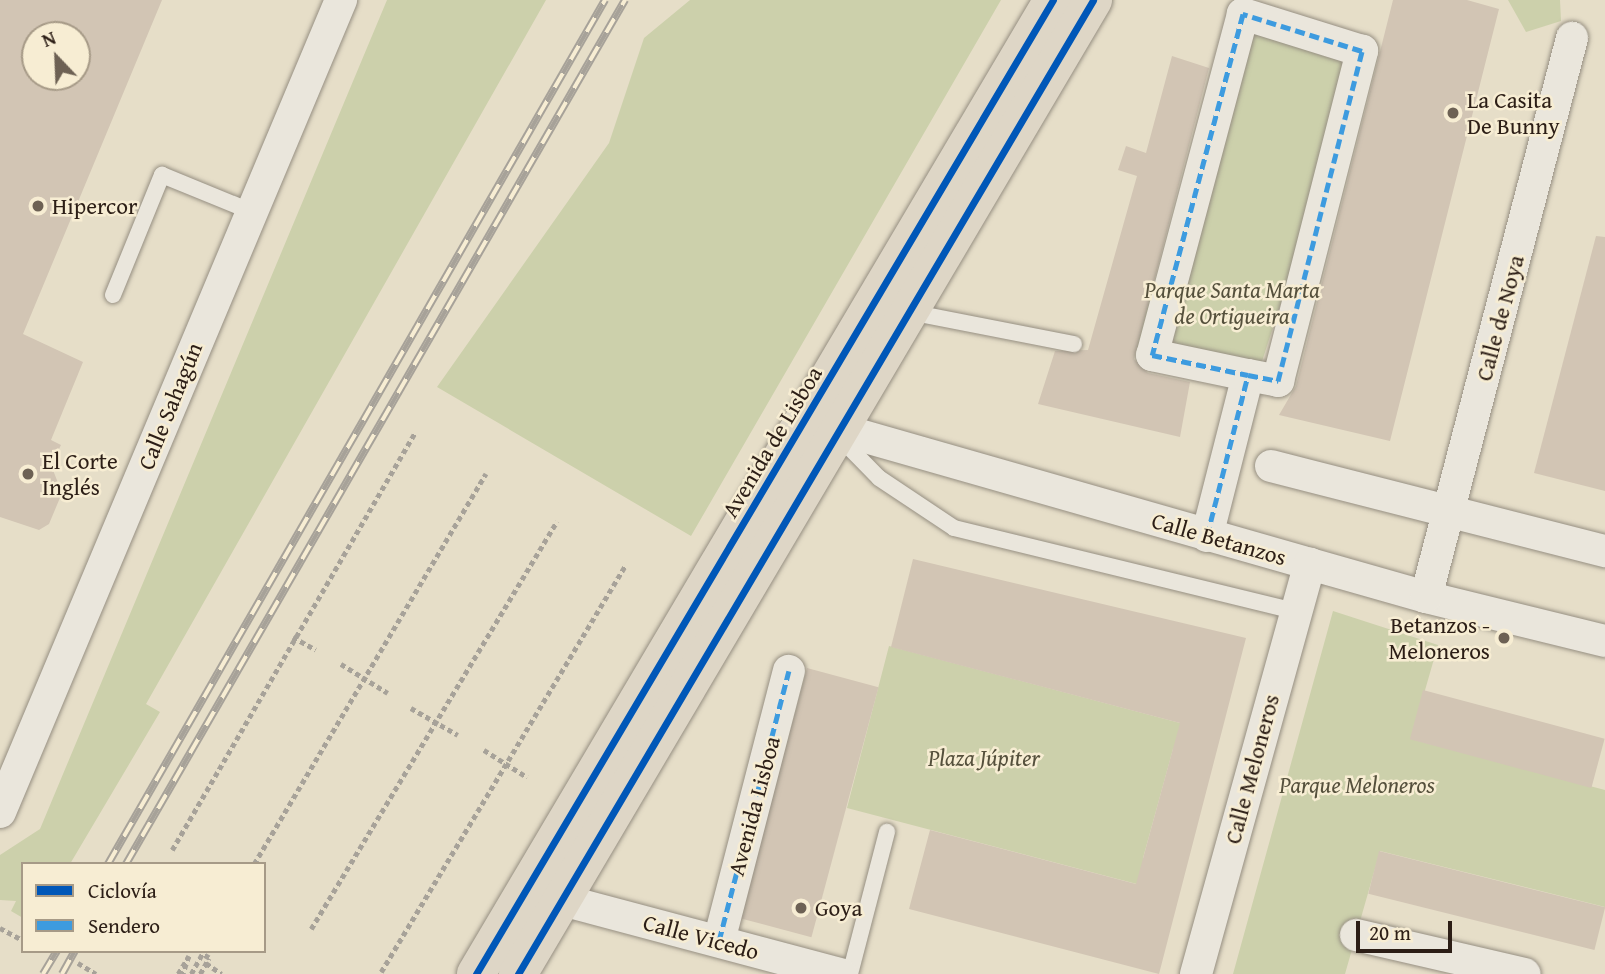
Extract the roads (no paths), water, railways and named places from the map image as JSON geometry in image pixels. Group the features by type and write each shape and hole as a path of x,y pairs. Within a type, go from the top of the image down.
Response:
{"main road":[{"name":"Avenida de Lisboa","path":"517,974 562,900 1053,0"},
{"name":"Avenida de Lisboa","path":"476,974 821,425 909,312 1093,0"}],"street":[{"name":"Calle Sahagún","path":"0,812 250,211 341,0"},
{"path":"1243,15 1362,51 1278,381 1248,375 1152,355 1243,15"},
{"name":"Calle de Noya","path":"1426,597 1572,38"},
{"path":"1207,536 1248,375"},
{"name":"Calle Betanzos","path":"821,425 1426,597 1605,641"},
{"path":"1271,466 1605,551"},
{"name":"Calle Meloneros","path":"1196,974 1310,564"},
{"name":"Avenida Lisboa","path":"734,954 789,671"},
{"name":"Calle Vicedo","path":"562,900 734,954 841,974"},
{"path":"1356,935 1525,974"}],"lane":[{"path":"113,295 162,175 250,211"},
{"path":"909,312 1073,344"},
{"path":"821,425 879,478 954,528 1295,611"},
{"path":"850,974 887,832"}],"railway":[{"path":"109,862 605,0"},
{"path":"127,862 625,0"},
{"path":"43,974 56,953"},
{"path":"62,974 74,953"}],"place":[{"name":"La Casita De Bunny","path":"1453,113"},
{"name":"Hipercor","path":"38,206"},
{"name":"El Corte Inglés","path":"28,474"},
{"name":"Betanzos - Meloneros","path":"1504,638"},
{"name":"Goya","path":"801,908"}],"park label":[{"name":"Parque Santa Marta de Ortigueira","path":"1232,303"},
{"name":"Plaza Júpiter","path":"984,758"},
{"name":"Parque Meloneros","path":"1357,785"}]}
